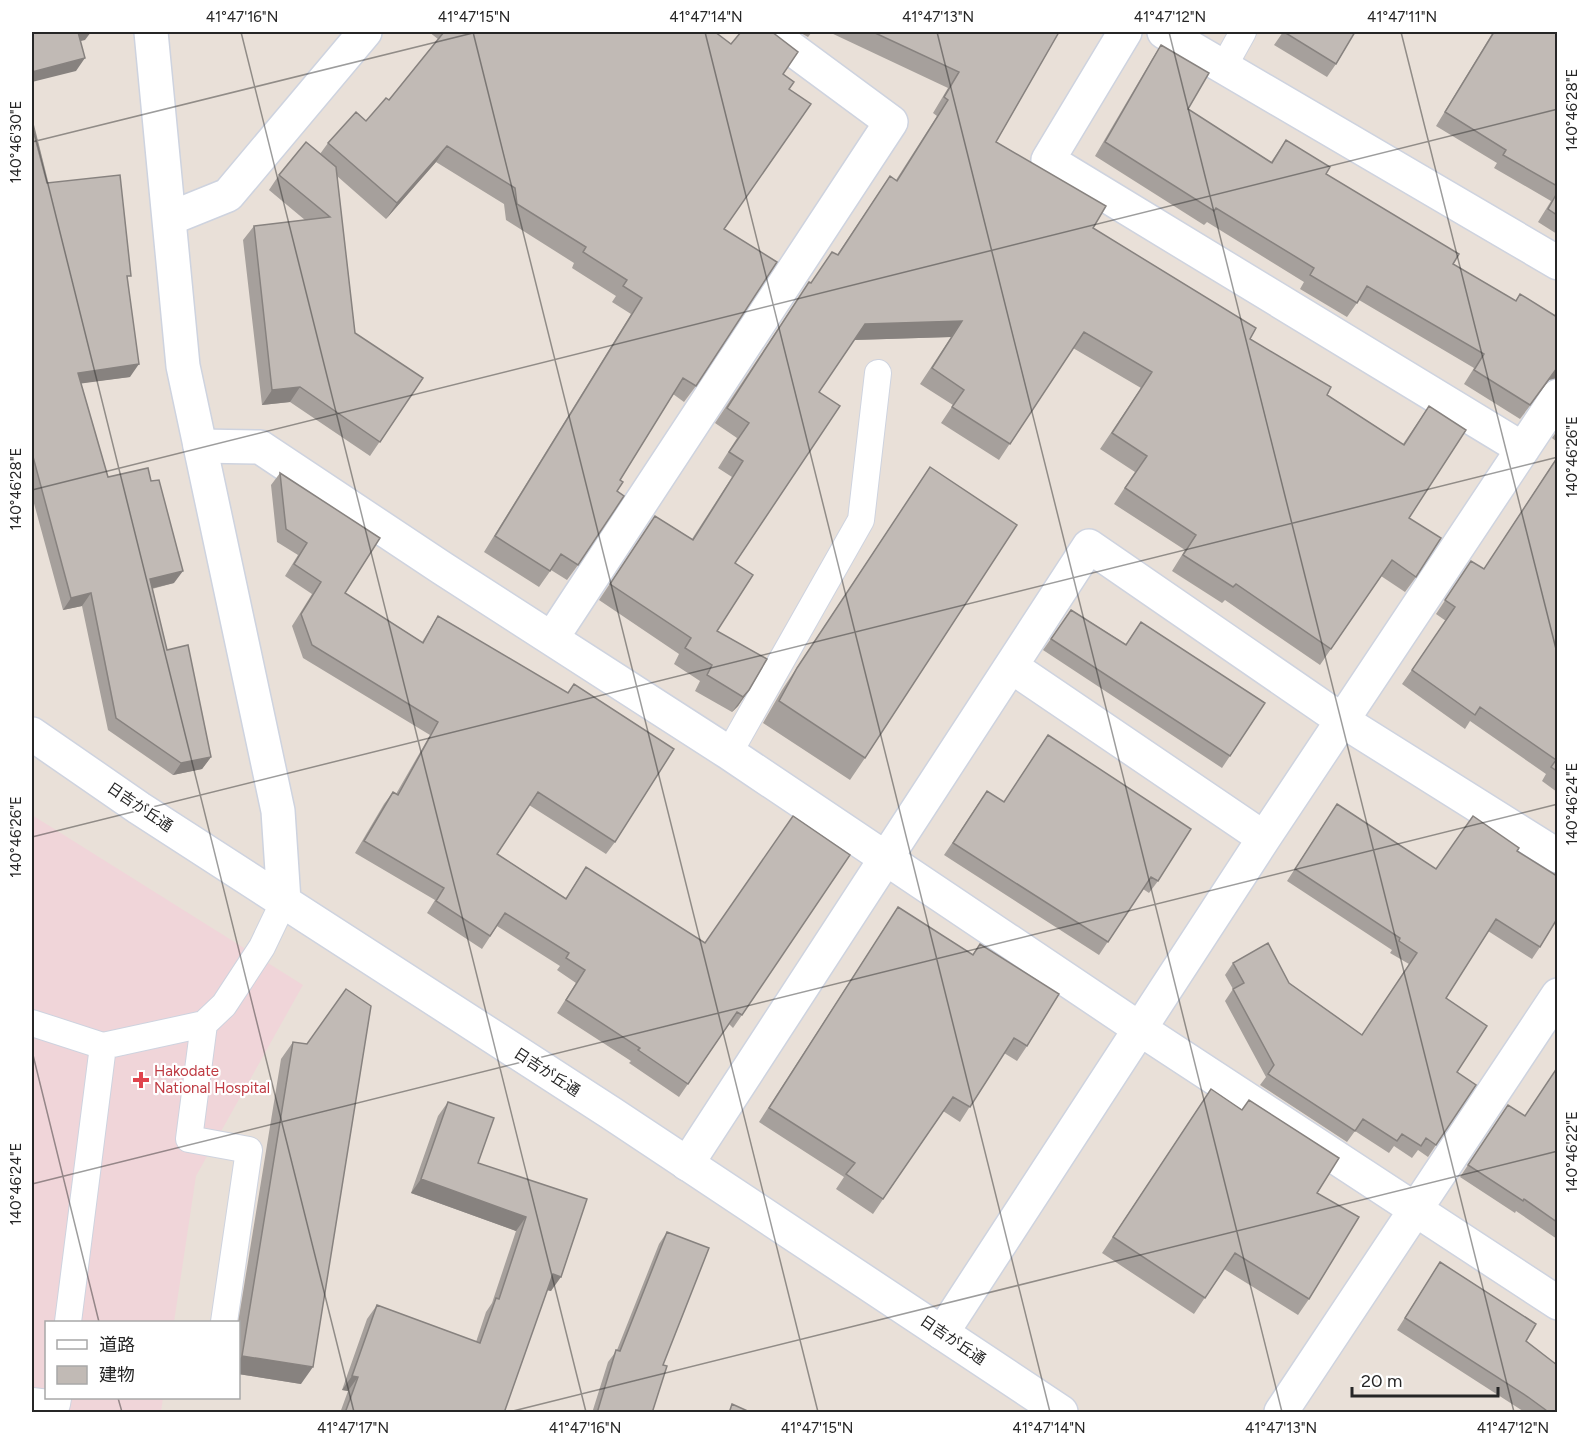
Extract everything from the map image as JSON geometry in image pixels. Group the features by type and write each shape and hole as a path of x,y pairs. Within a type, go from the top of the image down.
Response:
{"street":[{"path":"151,32 171,218 183,366 278,811 284,901"},
{"path":"171,218 228,195 365,32"},
{"path":"552,638 891,122 769,32"},
{"path":"1125,32 1048,160 1523,449"},
{"path":"1164,32 1557,263"},
{"path":"942,1333 1264,838 1557,396"},
{"path":"200,446 260,447 442,568 729,753 1140,1029 1557,1303"},
{"path":"687,1164 1089,546 1343,721 1557,856"},
{"path":"1012,667 1264,838"},
{"name":"日吉が丘通","path":"32,734 139,808 687,1164 1061,1413"},
{"path":"1281,1413 1557,995"}],"lane":[{"path":"1224,66 1243,32"},
{"path":"729,753 861,520 879,373"},
{"path":"32,1024 103,1046 204,1024 224,1005 261,947 284,901"},
{"path":"204,1024 189,1139 249,1150 224,1321"},
{"path":"68,1321 103,1046"},
{"path":"32,1401 57,1404 58,1399"}],"shaded area":[{"name":"Hakodate National Hospital","path":"32,815 303,985 196,1176 174,1321 45,1321 45,1399 163,1399 161,1412 32,1412"}],"building":[{"path":"32,32 78,32 85,58 32,72"},
{"path":"444,32 715,32 731,44 741,32 772,32 798,52 783,74 794,82 789,89 811,104 724,229 777,262 696,386 683,378 620,480 623,482 617,491 624,496 578,565 561,554 550,571 495,536 642,298 623,286 627,280 583,252 586,247 517,204 515,188 447,146 397,203 328,143 356,112 366,121 386,98 389,100"},
{"path":"873,32 1059,32 996,142 1106,206 1093,228 1256,328 1250,339 1331,387 1327,395 1404,445 1429,406 1466,430 1409,518 1441,538 1416,577 1392,560 1331,649 1236,584 1233,587 1183,555 1196,535 1125,488 1147,456 1112,433 1152,372 1084,332 1010,444 952,407 964,390 932,368 962,321 865,324 819,392 840,406 735,563 753,575 717,631 767,659 743,697 707,675 712,665 685,648 691,638 610,584 655,516 693,540 743,461 729,452 749,423 727,408 809,282 811,283 832,252 838,255 890,176 897,181 948,100 944,97 959,72"},
{"path":"1284,32 1355,32 1336,64"},
{"path":"1494,32 1557,32 1557,186 1503,155 1506,150 1445,112"},
{"path":"1161,45 1209,73 1188,109 1272,163 1286,140 1330,167 1326,174 1459,254 1453,264 1516,301 1520,294 1557,317 1557,368 1530,405 1474,370 1484,354 1367,286 1357,303 1310,275 1314,268 1216,208 1214,211 1105,142"},
{"path":"32,126 47,183 120,175 131,276 127,276 139,364 78,373 108,477 148,468 151,481 159,480 183,571 150,579 167,650 188,645 211,757 181,763 116,718 91,593 71,598 32,453"},
{"path":"306,142 336,167 355,333 423,378 380,442 300,387 272,390 254,226 330,217 279,175"},
{"path":"1557,193 1557,215 1548,209"},
{"path":"1557,458 1557,771 1551,767 1556,760 1480,707 1475,715 1412,670 1455,607 1445,600 1471,561 1484,569"},
{"path":"930,467 1017,525 865,758 779,701 797,668"},
{"path":"280,473 380,538 345,593 423,643 438,616 568,693 574,684 674,749 615,842 538,792 497,854 566,899 586,867 705,943 793,816 850,855 742,1015 737,1012 688,1084 638,1050 640,1048 566,1000 585,970 566,958 569,953 505,913 490,936 436,901 444,888 364,841 393,792 398,795 438,722 312,645 301,614 321,582 294,564 307,543 286,529"},
{"path":"1071,610 1126,645 1141,622 1265,703 1230,756 1051,639"},
{"path":"1048,735 1191,829 1158,881 1151,877 1108,942 953,843 987,791 1004,802"},
{"path":"1337,804 1436,869 1473,816 1519,848 1517,851 1557,876 1557,919 1540,947 1496,919 1446,998 1487,1026 1457,1072 1476,1085 1436,1145 1426,1138 1421,1146 1402,1134 1397,1141 1363,1119 1355,1131 1268,1074 1274,1065 1233,989 1244,983 1233,963 1268,943 1289,983 1362,1035 1417,953 1399,941 1400,938 1295,869"},
{"path":"898,907 973,955 980,944 1059,994 1027,1046 1014,1038 970,1107 953,1097 883,1199 846,1174 855,1163 769,1108"},
{"path":"346,989 371,1006 313,1367 242,1356 293,1042 307,1044"},
{"path":"1557,1068 1557,1222 1468,1165 1508,1105 1525,1116"},
{"path":"1211,1089 1242,1110 1249,1100 1339,1158 1317,1193 1359,1217 1309,1299 1235,1253 1205,1298 1113,1237"},
{"path":"448,1102 494,1118 478,1163 587,1199 561,1277 553,1274 504,1413 345,1413 358,1377 352,1376 377,1305 480,1343 496,1298 499,1299 526,1217 421,1179"},
{"path":"667,1232 709,1248 663,1365 667,1366 652,1413 597,1413 616,1350 620,1351"},
{"path":"1440,1262 1536,1324 1526,1341 1557,1365 1557,1413 1550,1413 1405,1318"},
{"path":"732,1404 752,1413 729,1413"}],"place":[{"name":"Hakodate National Hospital","path":"141,1080"}]}
